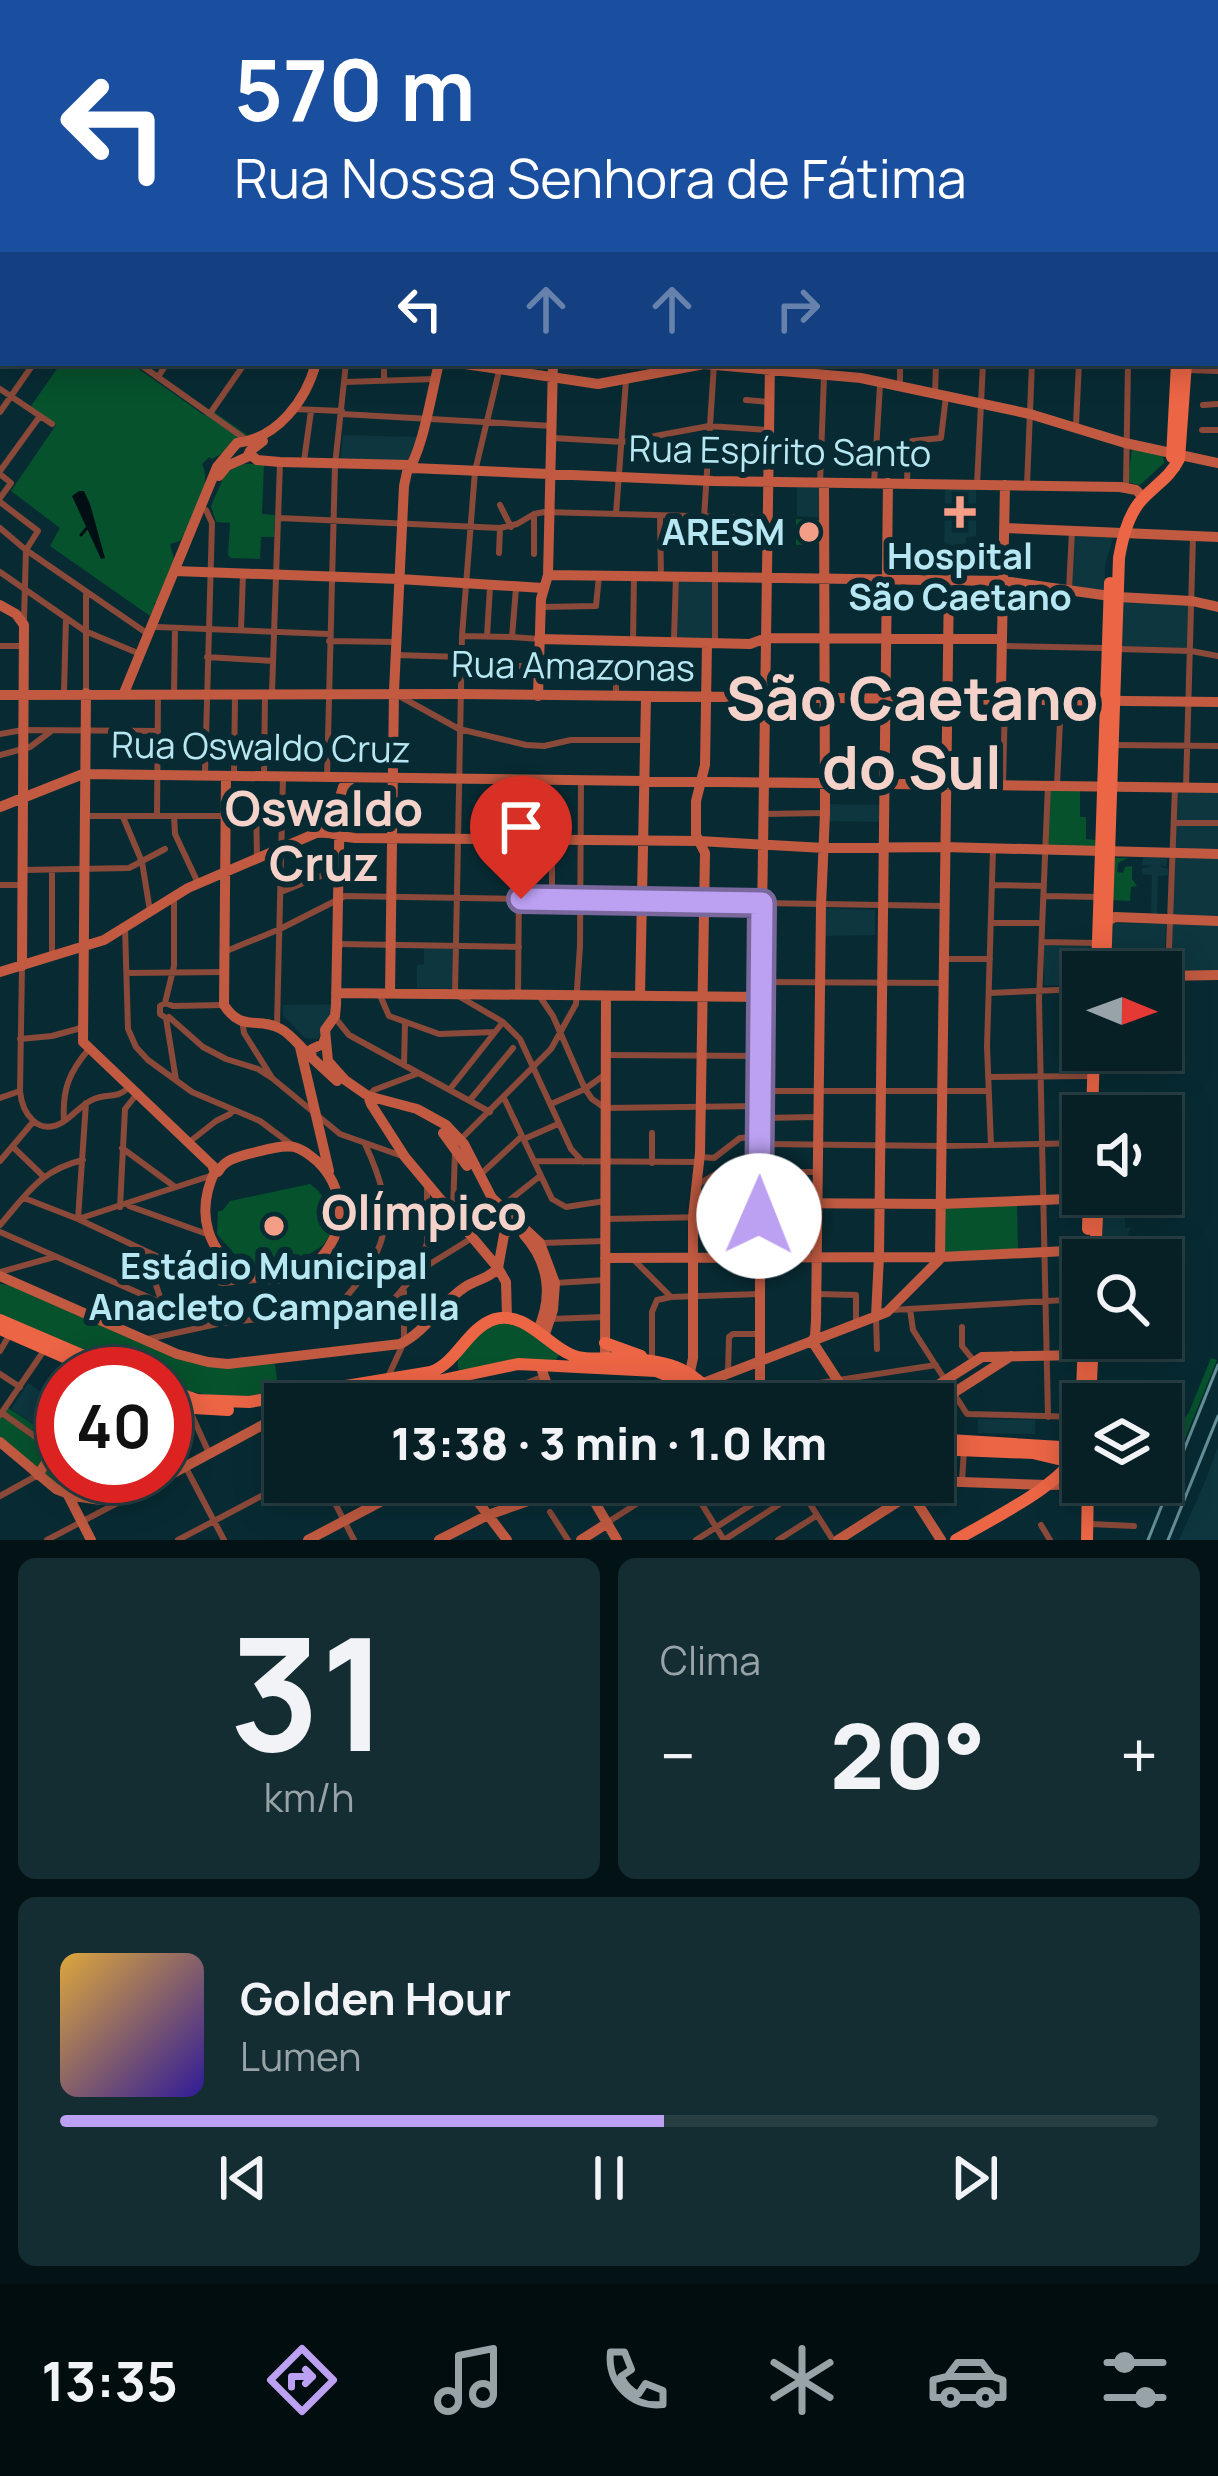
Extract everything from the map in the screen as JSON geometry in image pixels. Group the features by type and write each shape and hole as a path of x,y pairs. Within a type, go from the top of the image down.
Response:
{"main road":[{"path":"1103,951 1112,556 1131,490 1164,469 1176,455 1181,366"},
{"path":"1108,786 1114,745 1111,701"},
{"path":"1099,951 1105,851"},
{"path":"1094,1071 1094,1095"},
{"path":"390,1383 441,1368 479,1329 507,1318 581,1358 650,1360"},
{"path":"0,1320 63,1347"},
{"path":"5,1331 41,1347"},
{"path":"605,1342 690,1372 702,1382"},
{"path":"556,1365 562,1359 561,1349"},
{"path":"453,1358 461,1376"},
{"path":"395,1383 461,1376 505,1365 656,1371 702,1382"},
{"path":"192,1400 264,1400"},
{"path":"192,1406 264,1409"},
{"path":"954,1440 1062,1447"},
{"path":"954,1450 1033,1453 1062,1460"},
{"path":"956,1540 1062,1475"}],"street":[{"path":"0,412 32,366"},
{"path":"143,366 211,412 244,449"},
{"path":"158,376 165,366"},
{"path":"211,412 243,366"},
{"path":"304,463 301,410 317,366"},
{"path":"327,778 335,465 346,366"},
{"path":"384,366 384,381"},
{"path":"438,366 418,454 404,479 390,944 384,993 386,1012 405,1023 439,1034 494,1032"},
{"path":"455,994 462,636 476,471 500,366 598,384 678,366"},
{"path":"538,696 541,607 557,512 551,475 553,366"},
{"path":"704,518 714,366"},
{"path":"760,1383 765,653 760,640 770,366 861,375 1218,463"},
{"path":"899,386 900,366"},
{"path":"907,484 908,444 941,438 937,366"},
{"path":"977,485 983,366"},
{"path":"1027,486 1032,366"},
{"path":"1076,428 1079,366"},
{"path":"1128,366 1125,443 1131,490"},
{"path":"1181,366 1218,371"},
{"path":"812,1341 818,1256 825,813 818,370"},
{"path":"345,382 435,379"},
{"path":"616,514 626,380"},
{"path":"877,1349 887,578 880,382"},
{"path":"0,389 52,424"},
{"path":"746,400 769,402"},
{"path":"1203,404 1218,404"},
{"path":"126,693 217,468 301,410 488,421 623,442 709,426 769,430"},
{"path":"40,416 0,473 11,484 0,500 38,531 26,550 22,1106 33,1122 50,1126 86,1103 133,1090"},
{"path":"380,427 382,416"},
{"path":"1202,430 1218,430"},
{"path":"177,571 222,471 244,449"},
{"name":"Rua Espírito Santo","path":"244,449 257,460 280,462 551,475 1131,490"},
{"path":"264,777 280,462"},
{"path":"210,466 211,483"},
{"path":"1003,785 1004,485"},
{"path":"500,505 511,527"},
{"path":"205,776 212,523 206,510"},
{"path":"279,518 500,528 534,514 557,512 767,518"},
{"path":"533,554 534,514"},
{"path":"660,517 661,576"},
{"path":"690,1372 705,853 696,835 696,801 705,765 715,519"},
{"path":"0,528 86,593 152,631 274,631 461,662 612,676 616,697"},
{"path":"500,528 500,553"},
{"path":"1004,528 1218,537"},
{"path":"1069,590 1072,530"},
{"path":"1166,951 1173,823 1187,746 1193,536"},
{"path":"177,571 516,585 599,575 1003,580 1218,608"},
{"path":"0,572 85,631 140,654"},
{"path":"241,630 243,574"},
{"path":"541,607 596,606 599,575"},
{"path":"633,641 634,575"},
{"path":"674,643 676,576"},
{"path":"891,1310 940,1257 949,579"},
{"path":"487,636 490,584"},
{"path":"512,637 516,585"},
{"path":"86,593 82,1042 216,1169"},
{"path":"0,605 13,610 24,625"},
{"path":"64,694 65,618"},
{"path":"174,694 175,628"},
{"path":"126,693 152,631"},
{"path":"462,636 674,643 947,639 1218,656"},
{"path":"0,646 24,646"},
{"path":"207,658 273,661"},
{"path":"157,816 158,694"},
{"path":"236,694 226,816 224,1005 231,1016 278,1023 309,1044 354,1096 377,1099 424,1120 458,1143 486,1189 550,1265 551,1319 541,1335"},
{"name":"Rua Amazonas","path":"0,695 460,694 1218,702"},
{"path":"396,695 459,728 531,746 571,740 644,740"},
{"path":"640,996 646,698"},
{"path":"1048,1417 1039,992 1045,850 1061,700"},
{"path":"0,755 35,745 53,730"},
{"path":"0,734 158,731"},
{"path":"1114,745 1218,746"},
{"name":"Rua Oswaldo Cruz","path":"0,807 85,774 1218,788"},
{"path":"283,777 278,1023 300,1047 317,1053"},
{"path":"352,778 340,791 335,1016 349,1035 490,1112"},
{"path":"518,995 520,780"},
{"path":"453,1215 458,1143 534,1068 561,1034 579,995 581,781"},
{"path":"256,804 257,859"},
{"path":"764,814 825,813"},
{"path":"84,815 226,816"},
{"path":"123,816 142,862 150,911"},
{"path":"174,816 175,834 198,884"},
{"path":"0,972 104,940 174,896 339,820"},
{"path":"1173,823 1218,823"},
{"path":"316,833 392,839 1218,854"},
{"path":"552,841 552,900"},
{"path":"991,1145 993,848"},
{"path":"22,870 129,868 165,849"},
{"path":"281,892 338,869"},
{"path":"52,870 52,957"},
{"path":"0,885 22,885"},
{"path":"992,885 1044,886"},
{"path":"168,1018 173,1014 169,1005 174,896"},
{"path":"224,952 345,896 944,906"},
{"path":"1044,896 1099,897"},
{"path":"1042,942 1098,938 1107,919 1218,921"},
{"path":"992,923 1042,923"},
{"path":"125,927 129,1036 140,1053 198,1095 260,1121 295,1147 321,1157"},
{"path":"337,944 519,947"},
{"path":"943,959 990,959"},
{"path":"127,973 224,972"},
{"path":"1182,976 1218,975"},
{"path":"761,982 943,983"},
{"path":"989,993 1062,988"},
{"path":"336,993 761,997"},
{"path":"455,994 503,1022 524,1045 558,1124 583,1162"},
{"path":"538,994 585,1089 605,1108 701,1106 818,1117"},
{"path":"605,1358 606,995"},
{"path":"224,1005 169,1005 159,1011 213,1053 272,1078 316,1114 327,1133 405,1157"},
{"path":"316,1114 317,1053 325,1027 335,1016"},
{"path":"168,1018 176,1080"},
{"path":"242,1019 272,1078"},
{"path":"450,1089 503,1022"},
{"path":"404,1065 405,1023"},
{"path":"20,1040 83,1028"},
{"path":"170,1037 182,1030"},
{"path":"470,1100 513,1048"},
{"path":"64,1121 70,1072 89,1049"},
{"path":"605,1055 760,1056"},
{"path":"250,1066 258,1056"},
{"path":"160,1069 174,1061"},
{"path":"377,1099 419,1073"},
{"path":"550,1104 605,1074"},
{"path":"988,1078 1093,1076"},
{"path":"0,1098 20,1090"},
{"path":"123,1206 125,1108 133,1090"},
{"path":"761,1091 988,1091"},
{"path":"504,1098 552,1199 572,1207 605,1202"},
{"path":"374,1163 387,1142 377,1099"},
{"path":"78,1219 86,1103"},
{"path":"190,1142 229,1107"},
{"path":"72,1114 86,1116"},
{"path":"0,1161 33,1122"},
{"path":"479,1176 523,1137 558,1124"},
{"path":"386,1129 498,1268 506,1287 507,1318"},
{"path":"24,1198 207,1280 233,1283 285,1277 312,1267 328,1250 339,1223 340,1203 321,1157 327,1133"},
{"path":"652,1133 652,1162"},
{"path":"278,1134 279,1148"},
{"path":"534,1161 699,1160 714,1158 736,1140 880,1146 1062,1144"},
{"path":"458,1143 485,1198 536,1244 605,1241"},
{"path":"332,1313 365,1276 385,1230 383,1195 365,1144"},
{"path":"78,1219 175,1187 233,1158 295,1147"},
{"path":"13,1148 43,1176"},
{"path":"122,1148 175,1187"},
{"path":"714,1158 724,1168"},
{"path":"83,1160 43,1176 0,1229 189,1315 223,1323"},
{"path":"696,1185 724,1168 818,1172"},
{"path":"216,1169 206,1194 204,1230 239,1270 265,1278"},
{"path":"501,1208 540,1176"},
{"path":"163,1342 223,1323 332,1313 382,1305 395,1298 417,1271 424,1252 429,1210 426,1181"},
{"path":"144,1212 145,1198"},
{"path":"429,1210 441,1200"},
{"path":"605,1219 693,1217 818,1203 1062,1200"},
{"path":"123,1206 204,1230"},
{"path":"94,1228 96,1215"},
{"path":"339,1223 385,1230"},
{"path":"6,1274 145,1340 163,1342 197,1360 228,1364 370,1349 408,1336 464,1288 493,1275 504,1235 513,1226"},
{"path":"417,1271 472,1238"},
{"path":"36,1262 37,1248"},
{"path":"146,1252 162,1302"},
{"path":"424,1252 435,1258"},
{"path":"605,1258 1062,1254"},
{"path":"6,1274 57,1256"},
{"path":"151,1266 159,1258"},
{"path":"632,1258 671,1297"},
{"path":"233,1283 239,1270"},
{"path":"551,1283 605,1280"},
{"path":"541,1335 551,1283"},
{"path":"386,1383 408,1336 404,1289"},
{"path":"650,1360 652,1307 657,1300 759,1294"},
{"path":"817,1294 856,1295 856,1324"},
{"path":"702,1382 891,1310 1062,1300"},
{"path":"910,1309 913,1330 948,1383"},
{"path":"184,1333 189,1315"},
{"path":"551,1319 605,1317"},
{"path":"962,1328 962,1346 974,1361"},
{"path":"0,1351 5,1331"},
{"path":"728,1372 729,1337 758,1334"},
{"path":"812,1341 837,1381"},
{"path":"940,1383 974,1361 1062,1355"},
{"path":"1000,1358 954,1392 968,1414 1062,1418"},
{"path":"36,1363 1,1414 36,1437"},
{"path":"822,1383 936,1365"},
{"path":"516,1383 542,1370 547,1383"},
{"path":"0,1375 20,1387"},
{"path":"461,1376 464,1383"},
{"path":"192,1415 209,1453"},
{"path":"192,1463 264,1421"},
{"path":"0,1442 36,1473"},
{"path":"962,1481 964,1450"},
{"path":"0,1496 36,1476"},
{"path":"192,1481 224,1540"},
{"path":"954,1481 1062,1484"},
{"path":"178,1540 264,1495"},
{"path":"72,1503 91,1540"},
{"path":"46,1540 116,1503"},
{"path":"335,1503 354,1540"},
{"path":"308,1540 377,1503"},
{"path":"479,1503 507,1540"},
{"path":"439,1540 523,1503"},
{"path":"594,1503 616,1540"},
{"path":"581,1540 638,1503"},
{"path":"700,1503 724,1540 771,1503"},
{"path":"696,1540 761,1503"},
{"path":"808,1503 835,1540 887,1503"},
{"path":"918,1503 941,1540"},
{"path":"550,1512 568,1540"},
{"path":"778,1540 817,1515"},
{"path":"1041,1525 1050,1540"},
{"path":"1073,1540 1087,1532 1134,1526"}],"shaded area":[{"path":"343,435 419,437 410,463 340,461"},
{"path":"797,487 823,488 823,518 797,516"},
{"name":"Hospital São Caetano","path":"945,487 976,489 976,536 966,537 966,545 959,546 959,575 948,575 948,556 944,555"},
{"path":"84,491 90,504 105,558 101,559 72,496"},
{"path":"1073,533 1114,535 1103,591 1072,588"},
{"path":"678,578 714,579 713,639 677,638"},
{"path":"1122,599 1191,602 1188,649 1120,647"},
{"path":"1177,789 1218,790 1218,821 1176,820"},
{"path":"346,798 377,801 378,823 346,821"},
{"path":"827,804 881,805 881,822 826,821"},
{"path":"1176,826 1218,826 1218,851 1175,850"},
{"path":"1175,856 1218,857 1218,919 1172,917"},
{"path":"1143,857 1167,858 1166,866 1159,866 1168,869 1168,875 1158,876 1157,915 1151,915 1152,875 1142,874 1142,868 1154,866 1142,865"},
{"path":"824,908 875,910 875,935 824,936"},
{"path":"1112,923 1166,924 1165,951 1111,951"},
{"path":"1172,924 1218,925 1218,974 1182,973 1182,951 1171,951"},
{"path":"1044,944 1094,944 1094,951 1062,951 1062,985 1044,985"},
{"path":"424,948 454,948 453,989 417,988 417,965 424,964"},
{"path":"333,1004 333,1014 318,1039 305,1038 283,1015 283,1005"},
{"path":"1101,1215 1125,1215 1125,1228 1131,1228 1126,1239 1100,1239"},
{"path":"28,1383 36,1388 36,1425 11,1409"},
{"path":"978,1419 1035,1420 1035,1434 978,1433"},
{"path":"1218,1447 1218,1540 1179,1540 1204,1484"}],"green space":[{"path":"59,366 134,366 204,415 214,412 250,437 202,464 205,482 200,500 180,541 170,544 174,559 150,616 50,546 60,528 11,491 56,425 31,406"},
{"path":"1132,449 1163,455 1164,463 1140,485 1128,479"},
{"path":"244,464 264,464 262,514 275,515 274,537 261,537 260,559 228,555 230,523 216,522 211,506 226,472"},
{"name":"ARESM","path":"796,519 822,520 823,543 796,545"},
{"path":"1050,787 1080,788 1080,817 1086,817 1086,839 1096,840 1096,848 1047,847"},
{"path":"1113,858 1128,858 1118,863 1117,872 1132,866 1137,886 1131,887 1130,901 1111,900"},
{"name":"Estádio Municipal Anacleto Campanella","path":"310,1184 327,1204 331,1229 323,1245 306,1256 306,1263 271,1270 244,1265 217,1234 218,1211 230,1201"},
{"path":"1017,1205 1018,1251 944,1254 945,1207"},
{"path":"0,1284 11,1285 151,1347 73,1347 0,1316"},
{"path":"494,1322 517,1323 559,1354 555,1362 459,1370 463,1349"},
{"path":"192,1357 275,1364 278,1383 264,1383 264,1394 192,1392"},
{"path":"1211,1358 1217,1360 1182,1446 1182,1422"},
{"path":"7,1407 36,1426 36,1473 0,1442 0,1418"}],"waterway":[{"path":"81,535 87,528"}],"railway":[{"path":"1148,1540 1218,1365"},
{"path":"1168,1540 1218,1416"}],"place":[{"name":"Hospital São Caetano","path":"960,512"},
{"name":"ARESM","path":"809,532"},
{"name":"Estádio Municipal Anacleto Campanella","path":"274,1226"}],"district":[{"name":"São Caetano do Sul","path":"912,734"},
{"name":"Oswaldo Cruz","path":"324,836"},
{"name":"Olímpico","path":"424,1213"}],"route":[{"path":"521,899 762,903 759,1216"}]}
